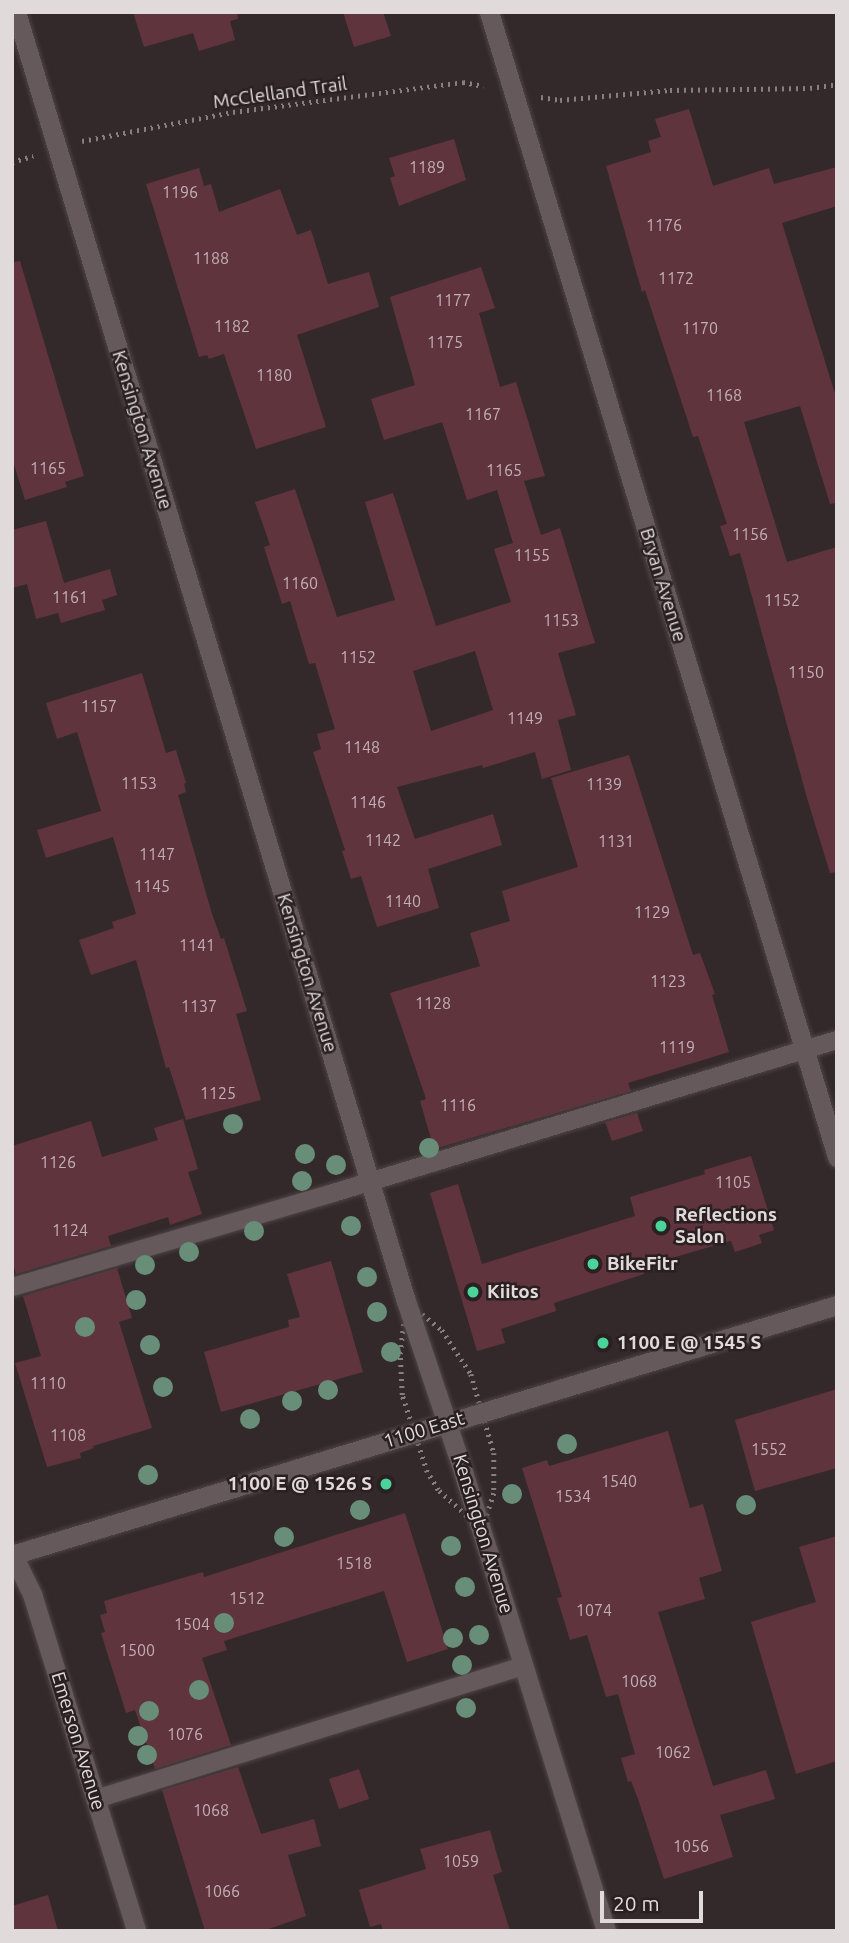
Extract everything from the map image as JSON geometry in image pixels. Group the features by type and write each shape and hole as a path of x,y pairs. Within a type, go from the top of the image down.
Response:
{"street":[{"name":"Kensington Avenue","path":"16,12 370,1182 606,1931"},
{"name":"Bryan Avenue","path":"489,12 837,1157"},
{"name":"1100 East","path":"13,1554 837,1305"},
{"name":"Emerson Avenue","path":"13,1554 32,1594 136,1931"}],"lane":[{"path":"12,1287 837,1040"},
{"path":"96,1799 524,1666"}],"path":[{"name":"McClelland Trail","path":"89,139 233,112 463,82 475,85"},
{"path":"552,99 670,90 810,88 837,84"},
{"path":"12,162 29,157"}],"building":[{"path":"133,12 237,12 238,19 230,21 235,40 199,51 193,33 144,47"},
{"path":"343,12 383,12 391,36 354,47"},
{"path":"689,109 713,186 769,168 774,184 837,167 837,206 782,223 837,400 837,503 830,504 800,406 744,422 787,562 837,547 837,872 830,873 807,798 740,553 730,556 720,526 727,524 698,436 693,437 645,290 642,292 606,166 651,152 648,141 661,137 655,119"},
{"path":"454,139 466,180 399,206 390,178 395,176 389,158"},
{"path":"199,168 204,186 211,184 219,212 280,189 297,235 311,230 328,284 369,272 379,307 297,335 326,427 256,449 224,354 209,359 207,355 199,357 146,184"},
{"path":"20,261 84,476 65,482 67,487 25,500 12,458 12,262"},
{"path":"481,267 495,308 479,313 500,387 516,382 545,476 524,481 541,535 560,528 595,643 558,653 576,715 558,720 571,770 542,779 535,752 483,768 482,765 397,787 415,839 493,814 502,845 428,869 439,908 377,927 361,876 351,879 342,851 345,850 313,752 321,749 317,734 335,729 315,663 309,664 290,601 282,604 264,547 270,545 255,502 295,489 337,617 395,600 365,502 393,493 436,626 511,602 494,549 513,543 497,490 467,500 442,422 384,440 371,399 415,385 390,297","holes":["475,651 493,710 431,731 413,671"]},
{"path":"46,521 64,583 110,569 117,595 102,600 105,610 61,623 58,613 36,619 27,584 12,588 12,530"},
{"path":"142,673 166,753 176,750 186,783 186,792 178,795 212,914 221,939 224,938 247,1011 236,1014 261,1100 186,1120 169,1067 166,1068 136,960 91,975 79,940 114,928 112,922 136,914 113,837 46,858 37,830 101,811 77,732 57,739 46,703"},
{"path":"629,755 693,955 700,953 715,994 712,995 729,1052 628,1083 631,1091 434,1149 420,1101 426,1099 390,993 480,966 470,933 510,921 502,891 578,867 551,778"},
{"path":"637,1113 643,1131 612,1141 605,1122"},
{"path":"183,1119 198,1169 188,1172 202,1214 170,1225 168,1217 108,1236 111,1246 16,1274 12,1261 12,1146 91,1121 102,1157 158,1140 154,1128"},
{"path":"751,1156 774,1230 759,1235 762,1243 735,1252 731,1241 726,1242 642,1267 644,1274 554,1303 556,1311 501,1329 505,1343 477,1351 430,1193 458,1184 482,1264 635,1216 630,1197 705,1174 704,1170"},
{"path":"331,1261 363,1372 221,1412 204,1352 289,1327 288,1320 300,1317 287,1274"},
{"path":"117,1268 132,1318 119,1322 152,1428 93,1446 94,1448 80,1453 81,1458 47,1467 15,1363 41,1356 23,1296"},
{"path":"837,1389 837,1468 755,1491 735,1420"},
{"path":"668,1431 690,1508 703,1504 722,1571 699,1578 705,1599 658,1612 713,1786 766,1770 775,1799 720,1815 733,1857 664,1879 638,1799 631,1781 628,1782 621,1758 635,1754 618,1694 606,1697 587,1635 570,1640 557,1598 562,1597 522,1468 547,1460 549,1466"},
{"path":"405,1513 448,1649 407,1662 384,1591 224,1641 227,1650 202,1658 231,1745 155,1769 135,1710 126,1713 101,1633 105,1632 100,1615 107,1613 104,1601 203,1572 204,1577"},
{"path":"837,1536 837,1761 796,1774 751,1622 816,1602 799,1547"},
{"path":"238,1767 261,1834 314,1819 321,1846 288,1855 306,1916 263,1931 205,1931 162,1790"},
{"path":"359,1769 369,1799 339,1809 329,1779"},
{"path":"490,1830 502,1872 493,1875 510,1931 383,1931 381,1924 370,1927 359,1890 426,1869 420,1849"},
{"path":"48,1895 58,1931 12,1931 12,1906"}],"place":[{"name":"Reflections Salon","path":"661,1226"},
{"name":"BikeFitr","path":"593,1264"},
{"name":"Kiitos","path":"473,1292"},
{"name":"1100 E @ 1545 S","path":"603,1343"},
{"name":"1100 E @ 1526 S","path":"386,1484"}]}
